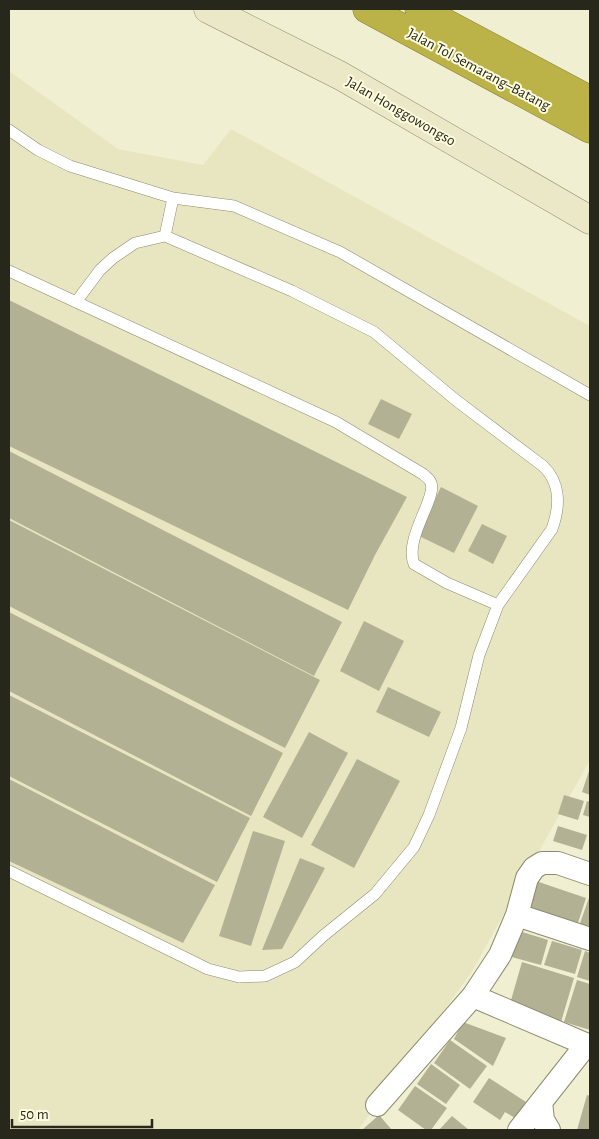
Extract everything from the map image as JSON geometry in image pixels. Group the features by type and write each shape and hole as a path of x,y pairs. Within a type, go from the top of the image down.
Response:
{"highway":[{"name":"Jalan Tol Semarang–Batang","path":"367,9 590,129"},
{"name":"Jalan Tol Semarang–Batang","path":"419,9 590,100"}],"street":[{"name":"Jalan Honggowongso","path":"208,9 341,76 590,220"},
{"path":"377,1105 473,996 500,955 517,914 527,878 534,868 542,863 558,863 590,874"},
{"path":"517,914 590,938"},
{"path":"473,996 588,1046 519,1130"},
{"path":"541,1102 544,1120 549,1130"}],"lane":[{"path":"9,130 38,150 70,166 173,198 234,206 340,252 590,395"},
{"path":"165,236 173,198"},
{"path":"9,871 208,969 239,977 265,976 295,962 323,936 375,894 414,848 429,815 461,728 479,655 498,605 554,524 558,504 558,492 549,472 457,401 374,332 292,291 165,236 135,243 114,258 100,270 76,302"},
{"path":"9,271 336,422 423,474 430,480 432,487 421,516 411,552 414,564 447,583 498,605"}],"shaded area":[{"path":"9,71 118,149 203,165 231,129 590,326 590,760 471,973 358,1130 9,1130"}],"building":[{"path":"9,300 407,497 375,555 348,610 9,446"},
{"path":"381,399 412,414 399,439 368,424"},
{"path":"9,451 342,622 314,676 9,518"},
{"path":"441,487 478,506 454,553 417,535"},
{"path":"9,520 320,680 285,748 9,606"},
{"path":"482,524 507,536 493,564 468,551"},
{"path":"9,612 283,753 251,816 9,691"},
{"path":"364,621 404,641 379,691 340,671"},
{"path":"388,687 441,712 429,737 376,712"},
{"path":"9,695 250,818 217,882 9,776"},
{"path":"309,732 348,753 302,838 263,817"},
{"path":"357,759 400,781 354,868 311,845"},
{"path":"590,768 590,795 582,792"},
{"path":"9,779 215,885 183,943 9,861"},
{"path":"564,795 584,801 578,820 558,814"},
{"path":"587,801 590,802 590,817 583,815"},
{"path":"558,826 587,835 582,850 553,841"},
{"path":"253,831 285,841 251,946 219,936"},
{"path":"300,858 325,868 282,949 262,950"},
{"path":"533,880 586,898 576,929 523,911"},
{"path":"590,895 590,930 579,926"},
{"path":"516,930 548,940 541,965 508,956"},
{"path":"552,941 582,950 575,974 544,965"},
{"path":"585,951 590,953 590,981 577,977"},
{"path":"522,962 574,978 561,1022 509,1007"},
{"path":"577,980 590,984 590,1030 564,1022"},
{"path":"463,1022 506,1038 493,1066 454,1039"},
{"path":"450,1040 487,1066 470,1089 434,1063"},
{"path":"431,1064 460,1085 446,1104 417,1084"},
{"path":"489,1078 526,1102 515,1118 505,1112 500,1120 473,1102"},
{"path":"415,1086 447,1108 431,1130 426,1130 398,1110"},
{"path":"587,1095 590,1096 590,1130 577,1130"},
{"path":"379,1115 392,1130 362,1130"},
{"path":"452,1116 469,1130 439,1130"}]}
